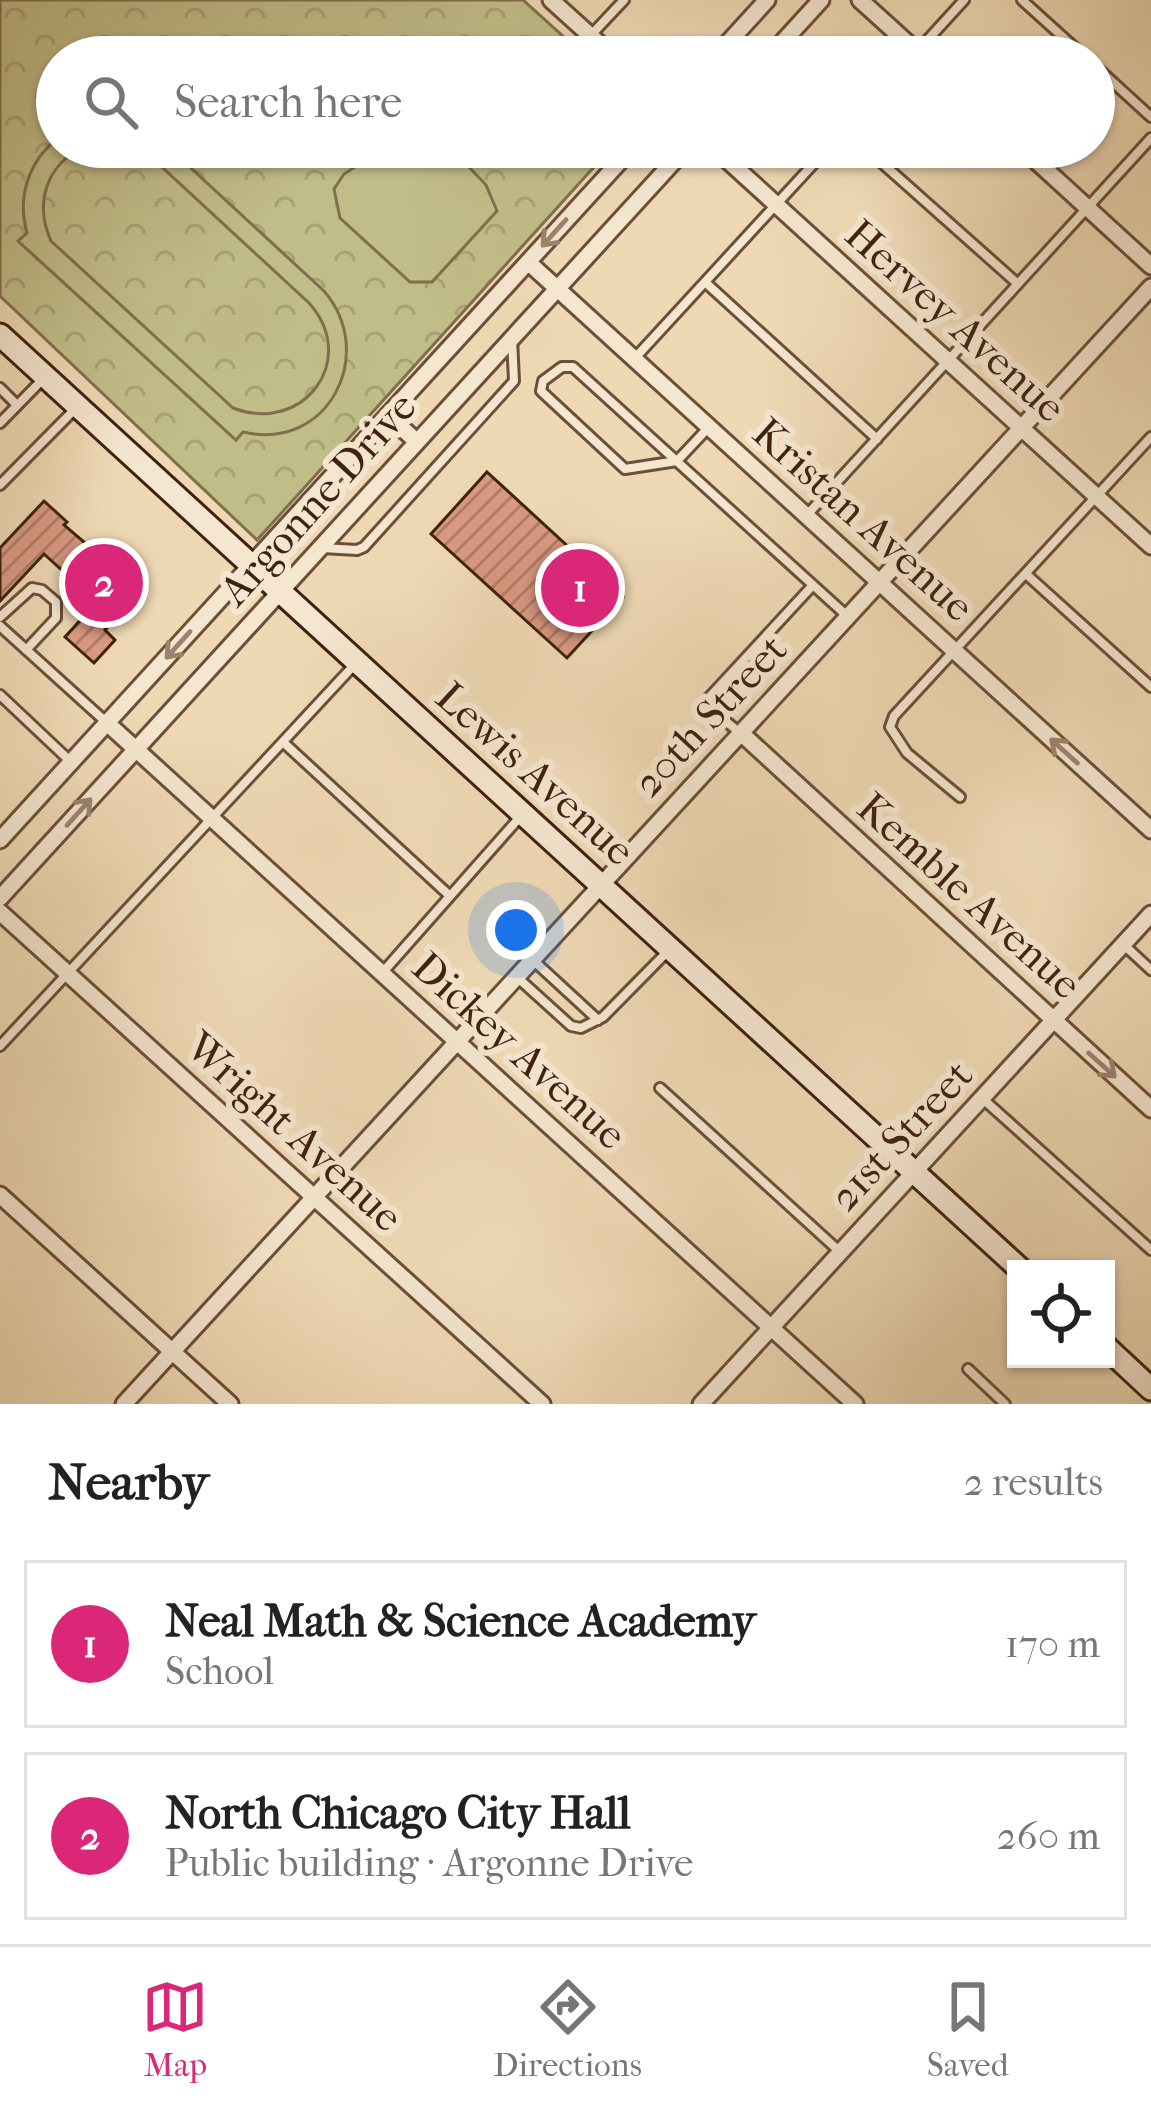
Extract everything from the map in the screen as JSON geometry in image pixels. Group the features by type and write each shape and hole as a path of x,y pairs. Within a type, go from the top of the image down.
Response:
{"main road":[{"name":"Lewis Avenue","path":"0,335 1010,1260"},
{"path":"1115,1356 1151,1392"}],"street":[{"path":"551,0 591,36"},
{"path":"734,36 767,0"},
{"path":"788,36 821,0"},
{"path":"860,0 897,36"},
{"name":"Argonne Drive","path":"0,840 614,168"},
{"name":"Argonne Drive","path":"0,898 668,168"},
{"name":"Hervey Avenue","path":"736,168 1151,546"},
{"path":"1044,168 1151,266"},
{"name":"Kristan Avenue","path":"528,262 1151,830"},
{"name":"20th Street","path":"124,1404 1151,287"},
{"path":"388,415 417,442"},
{"name":"Dickey Avenue","path":"107,723 855,1404"},
{"name":"Kemble Avenue","path":"741,734 1151,1109"},
{"name":"Wright Avenue","path":"0,912 542,1404"},
{"name":"21st Street","path":"701,1404 1151,914"},
{"path":"0,1195 230,1404"}],"lane":[{"path":"591,36 624,0"},
{"path":"933,36 964,0"},
{"path":"1022,0 1062,36"},
{"path":"1115,84 1151,117"},
{"path":"806,516 1151,139"},
{"path":"634,359 810,168"},
{"path":"888,168 1018,284"},
{"path":"705,281 877,439"},
{"path":"321,548 364,547 514,381 512,338"},
{"path":"709,427 677,461 625,469 541,392 543,381 562,367 573,367 677,461 848,617"},
{"path":"0,423 44,377"},
{"path":"0,388 17,405"},
{"path":"0,485 77,407"},
{"path":"960,797 907,753 890,727 899,710 1151,437"},
{"path":"1026,574 1151,687"},
{"path":"741,734 704,703 813,585"},
{"path":"0,617 32,588 56,602 56,618 26,650"},
{"path":"0,626 107,723"},
{"path":"0,1046 357,662"},
{"path":"0,695 71,762"},
{"path":"284,742 450,896"},
{"path":"382,973 523,814"},
{"path":"1124,944 1151,970"},
{"path":"517,977 572,1026 581,1028 598,1020 670,949"},
{"path":"532,960 598,1020"},
{"path":"660,1088 841,1252"},
{"path":"982,1098 1151,1250"},
{"path":"968,1369 1005,1404"},
{"path":"1143,1404 1151,1392"}],"green space":[{"path":"0,0 523,0 563,36 36,36 36,168 593,168 257,540 0,296"},
{"path":"36,163 36,168 57,168 44,200 51,241 233,408 258,414 282,411 301,402 326,368 323,325 309,303 163,168 191,168 324,291 340,316 346,342 345,369 336,393 320,413 299,427 273,434 243,432 236,440 18,241 27,233 24,194"},
{"path":"353,168 470,168 486,185 497,211 432,282 410,282 340,218 334,189"}],"building":[{"path":"487,472 623,597 567,658 431,534"},
{"path":"44,501 67,522 64,525 141,591 105,630 115,640 94,663 65,637 86,614 78,606 88,594 44,554 0,601 0,548"}],"place":[{"name":"North Chicago City Hall","path":"104,583"},
{"name":"Neal Math & Science Academy","path":"580,588"}]}
